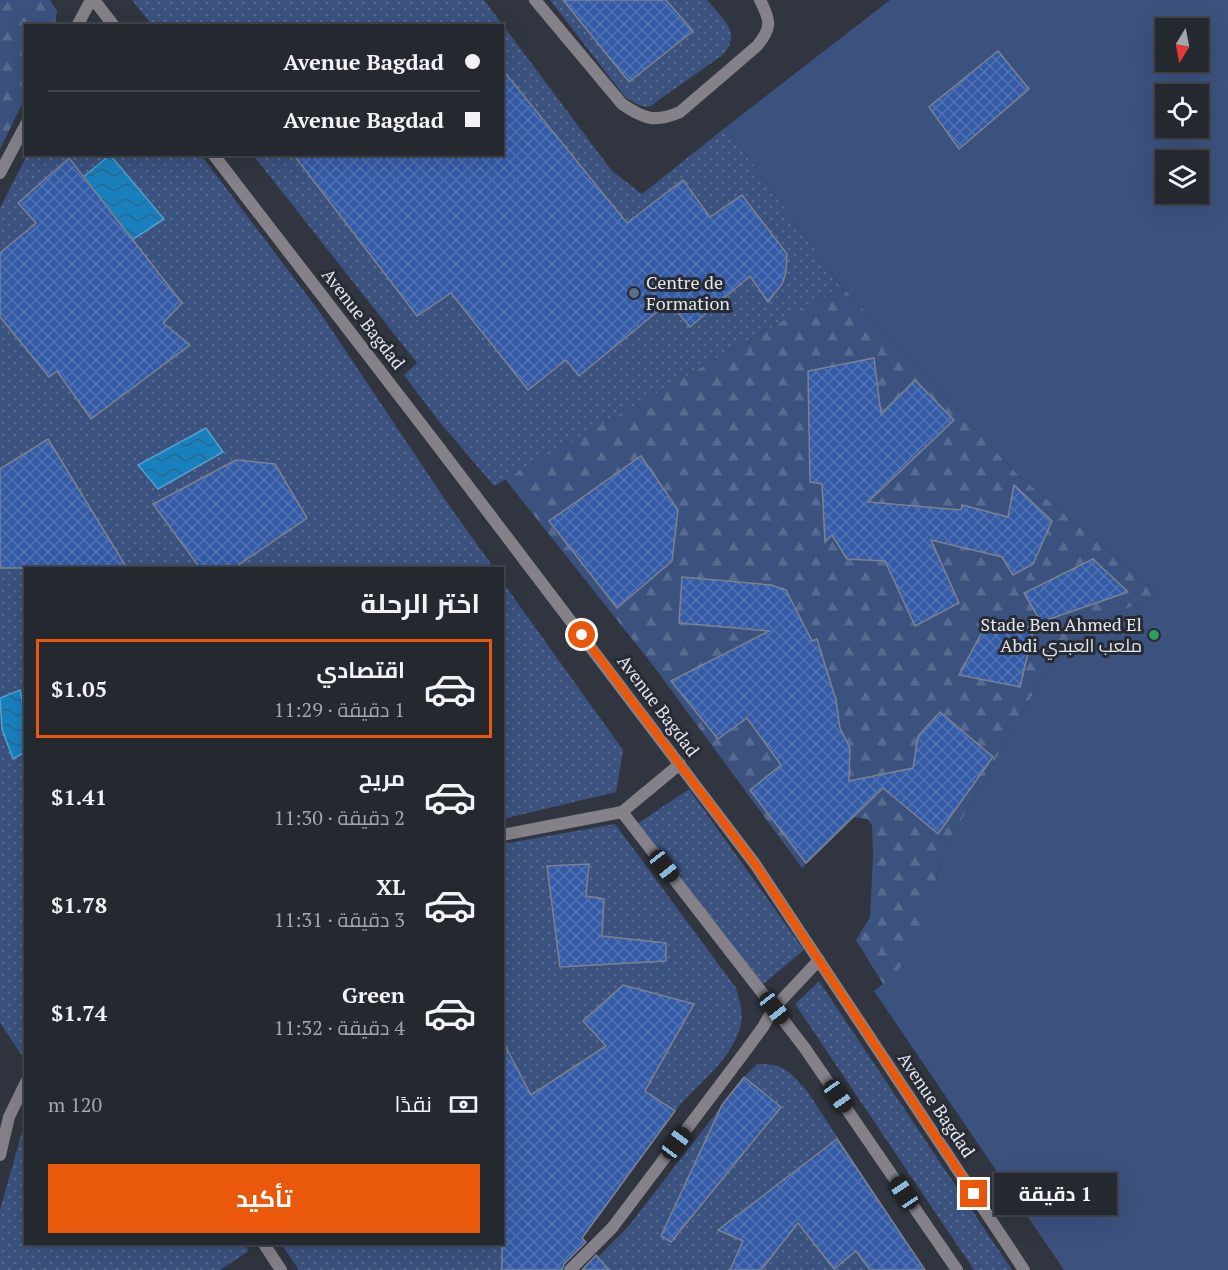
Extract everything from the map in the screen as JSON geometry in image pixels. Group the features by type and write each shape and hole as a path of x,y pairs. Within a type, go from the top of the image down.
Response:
{"street":[{"path":"78,24 92,0 112,24"},
{"path":"535,0 622,104 639,116 665,119 680,112 757,46 767,34 769,20 760,0"},
{"path":"0,173 24,128"},
{"name":"Avenue Bagdad","path":"215,156 438,445 755,864 1024,1270"},
{"path":"504,835 622,812 680,764"},
{"path":"622,812 804,1047 957,1270"},
{"path":"570,1270 612,1228 744,1053 774,1008 819,960"},
{"path":"0,1155 9,1117 24,1086"},
{"path":"265,1245 281,1270"}],"green space":[{"path":"0,0 50,0 57,11 55,24 24,24 24,100 0,149"},
{"path":"132,0 484,0 502,24 151,24"},
{"path":"550,0 707,0 728,25 731,38 724,54 649,107 640,106 625,97"},
{"name":"Stade Ben Ahmed El Abdi ملعب العبدي","path":"890,0 1228,0 1228,1270 1064,1270 874,991 883,984 936,880 945,849 1038,685 1067,646 1093,624 1159,594 1017,474 842,287 726,127"},
{"path":"504,27 612,171 642,194 726,127 842,287 494,486 438,420 404,375 417,363 254,156 504,156"},
{"path":"26,156 202,156 319,311 446,501 493,567 24,567 23,1057 0,1023 0,208"},
{"path":"842,287 1017,474 1159,594 1093,624 1067,646 1038,685 945,849 921,929 907,961 883,984 856,940 870,917 873,855 872,826 868,819 852,817 802,868 652,664 505,479"},
{"path":"504,584 623,750 616,792 504,819"},
{"path":"689,789 804,950 762,985 637,824"},
{"path":"615,824 736,988 742,1018 735,1040 729,1052 712,1073 675,1111 585,1234 550,1270 299,1270 282,1245 504,1245 504,844"},
{"path":"819,981 1012,1270 974,1270 795,1004"},
{"path":"757,1064 774,1065 786,1070 807,1091 925,1270 585,1270 627,1228 744,1077"},
{"path":"24,1125 24,1245 245,1245 249,1251 220,1270 0,1270 0,1210"}],"water":[{"path":"111,156 164,219 132,240 83,177"},
{"path":"206,428 223,452 158,489 138,465"},
{"path":"20,690 24,708 24,753 13,759 2,729 0,698"}],"building":[{"path":"563,0 666,0 693,31 629,82"},
{"path":"998,51 1029,89 959,149 929,107"},
{"path":"504,71 627,223 683,180 710,217 742,195 787,254 786,272 782,284 768,302 750,276 690,327 669,302 579,376 566,360 528,390 451,293 417,316 295,156 504,156"},
{"path":"69,158 182,303 163,323 190,345 91,419 57,371 49,377 0,317 0,253 36,223 18,203"},
{"path":"874,358 881,414 915,380 954,420 868,502 961,510 962,505 1008,517 1014,485 1052,521 1033,564 1013,575 1002,557 931,540 959,603 915,626 885,561 847,559 832,535 825,542 822,484 810,482 808,371"},
{"path":"48,439 126,567 0,568 0,469"},
{"path":"641,456 678,510 672,561 617,608 549,521"},
{"path":"236,460 275,464 307,518 235,567 199,567 153,504"},
{"path":"1093,559 1128,592 1041,622 1024,593"},
{"path":"682,577 771,585 786,590 812,641 817,639 836,700 840,728 850,748 849,781 913,768 918,736 940,712 993,757 938,834 883,788 806,863 750,790 781,765 747,718 718,739 671,681 769,631 679,623"},
{"path":"989,619 1034,628 1020,687 959,675"},
{"path":"589,864 586,896 604,899 602,936 666,943 666,961 560,967 547,866"},
{"path":"623,985 694,1004 645,1091 675,1111 582,1238 586,1242 564,1264 562,1270 502,1270 504,1044 531,1095 606,1046 583,1021"},
{"path":"744,1077 781,1107 671,1242 661,1236 722,1105"},
{"path":"837,1139 925,1270 870,1270 856,1251 834,1269 798,1223 761,1270 730,1270 743,1241 718,1230"},
{"path":"596,1255 609,1270 582,1270"}],"place":[{"name":"Centre de Formation","path":"634,293"},
{"name":"Stade Ben Ahmed El Abdi ملعب العبدي","path":"1154,635"}],"route":[{"path":"582,635 755,864 974,1194"}]}
